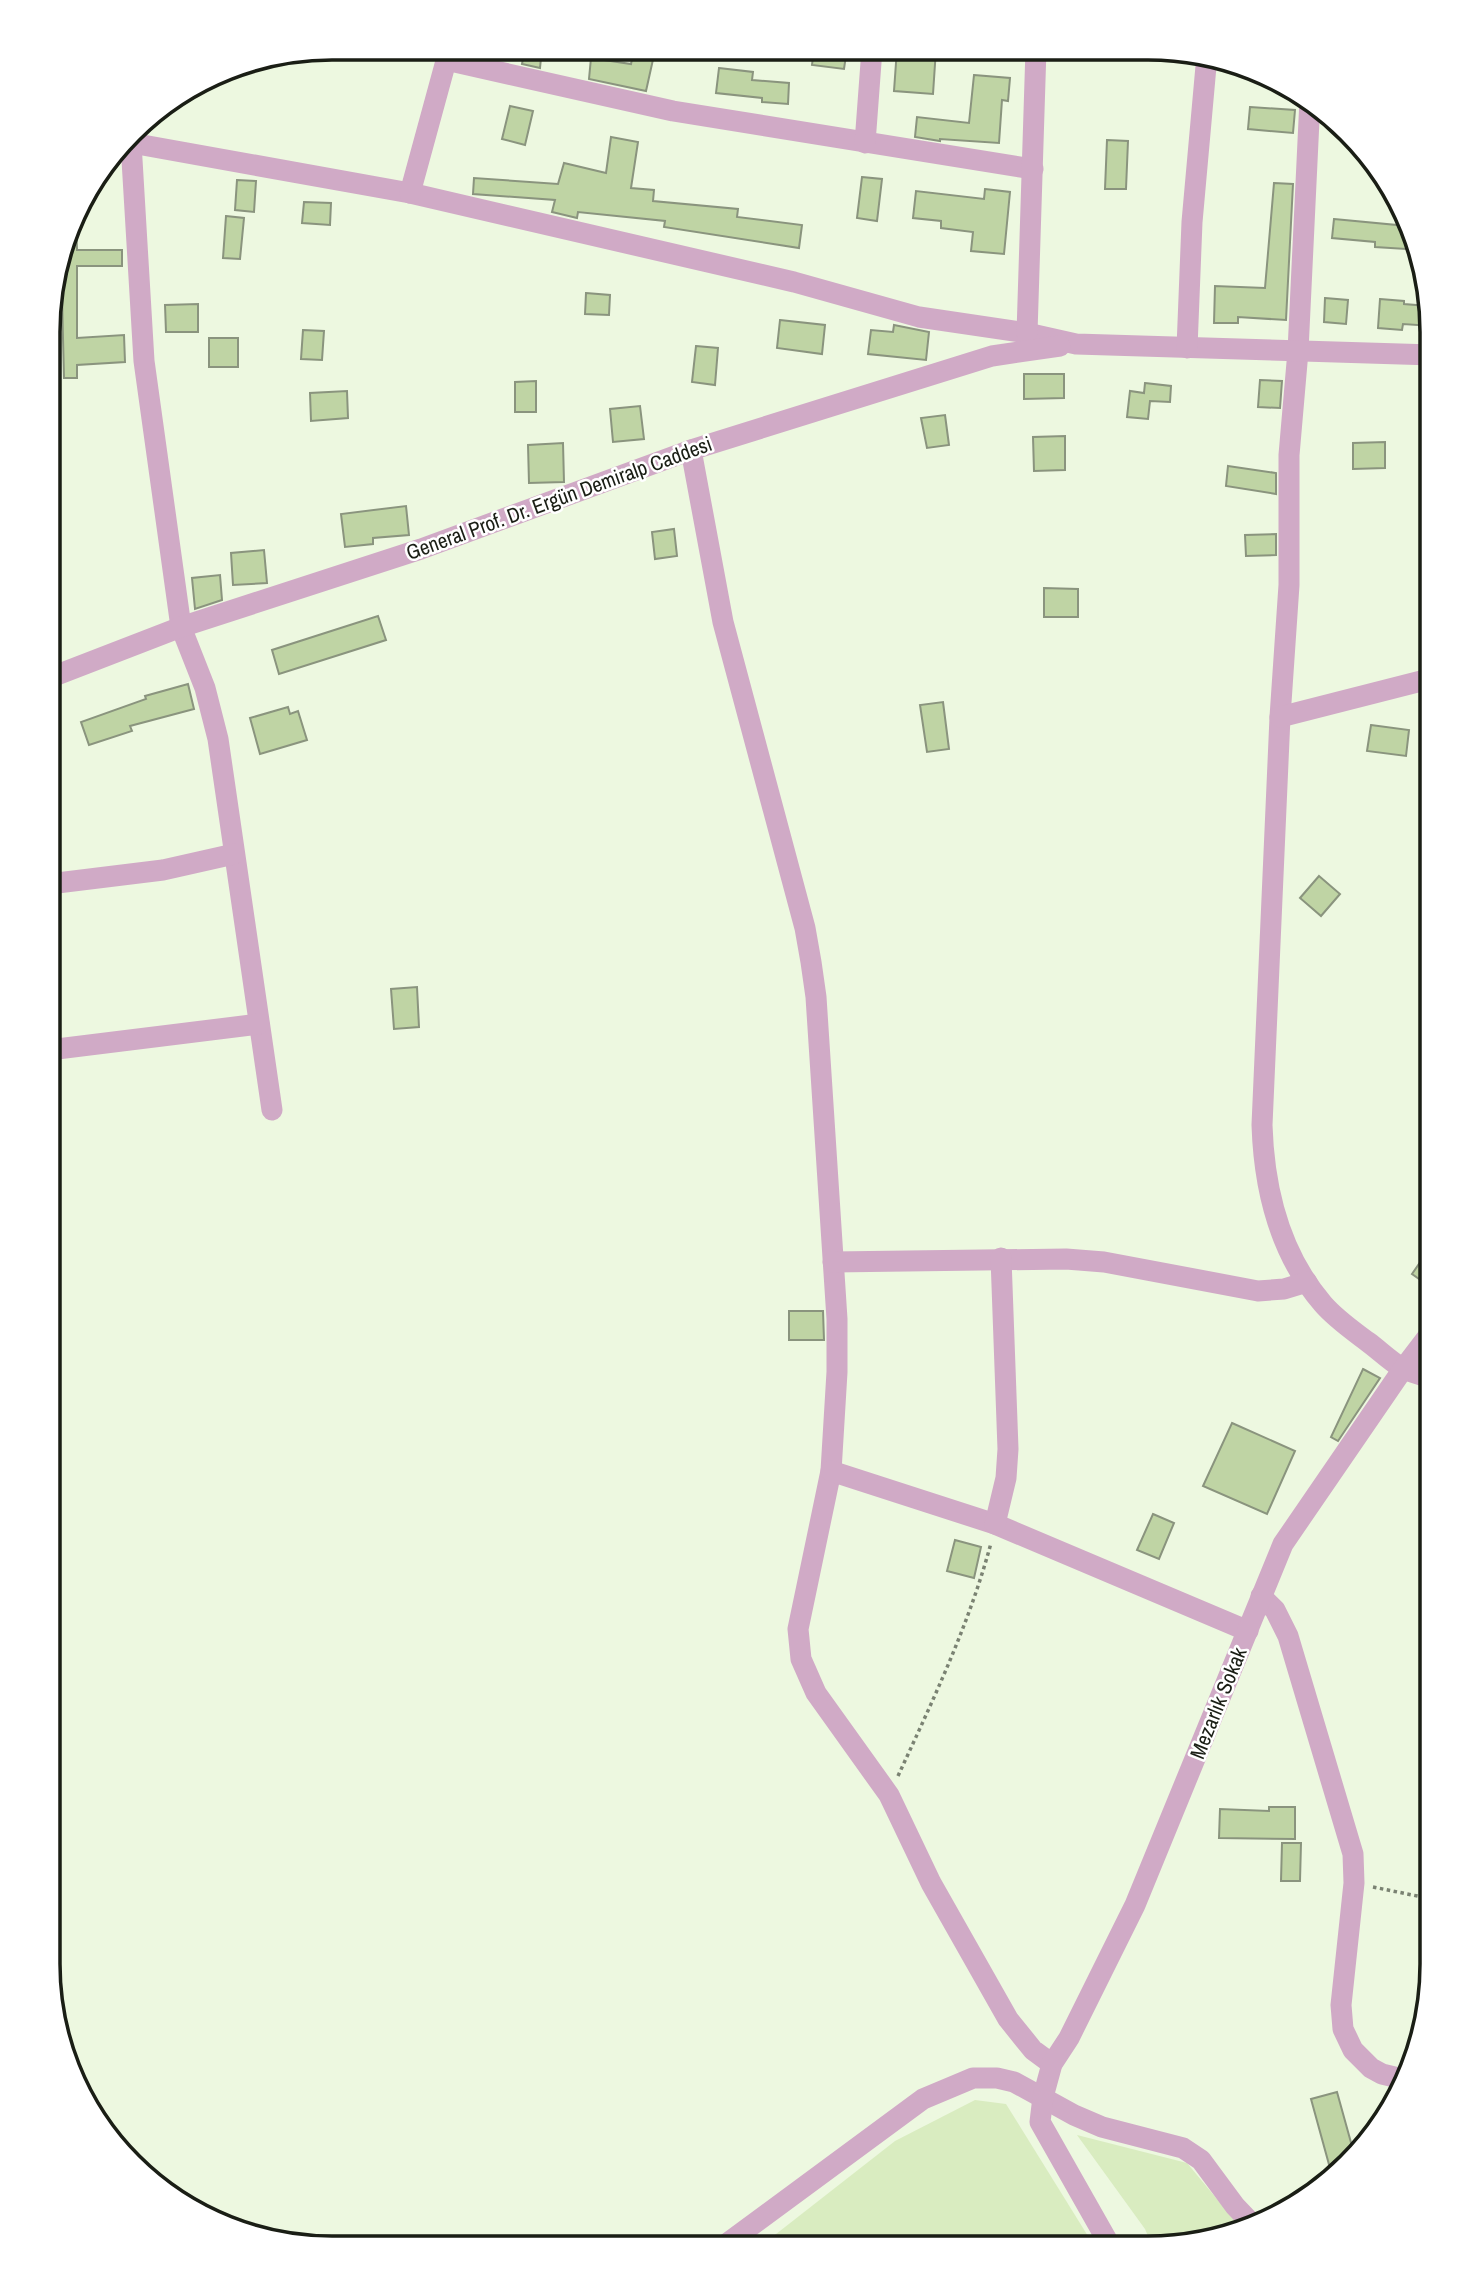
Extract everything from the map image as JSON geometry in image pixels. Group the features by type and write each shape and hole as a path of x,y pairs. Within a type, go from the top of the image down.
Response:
{"street":[{"path":"410,193 446,60"},
{"path":"472,60 673,111 1033,169"},
{"path":"865,143 871,60"},
{"path":"1027,333 1036,60"},
{"path":"1187,348 1192,222 1206,66"},
{"path":"1309,112 1289,455 1289,585 1280,717 1262,1125 1264,1161 1278,1225 1291,1254 1323,1304 1343,1324 1403,1369 1420,1375"},
{"path":"134,144 410,193 794,282 919,317 1027,333 1076,344 1420,357"},
{"path":"129,150 145,361 181,627 212,713 272,1110"},
{"name":"General Prof. Dr. Ergün Demiralp Caddesi","path":"60,674 181,627 421,549 691,450 992,356 1076,344"},
{"path":"691,450 723,622 804,928 816,997 837,1319 837,1372 831,1471 798,1629 801,1659 816,1693 889,1795 931,1882 1008,2019 1033,2050 1052,2064"},
{"path":"1280,717 1420,681"},
{"path":"60,883 163,870 234,854"},
{"path":"60,1049 260,1024"},
{"path":"995,1524 1004,1490 1008,1448 1001,1258"},
{"path":"833,1262 1056,1258 1104,1262 1258,1291 1284,1289 1307,1282"},
{"name":"Mezarlık Sokak","path":"1105,2236 1040,2122 1043,2097 1052,2064 1069,2038 1135,1905 1283,1544 1420,1347"},
{"path":"831,1471 995,1524 1248,1631"},
{"path":"1261,1597 1275,1610 1288,1636 1353,1854 1354,1883 1341,2005 1343,2029 1353,2050 1371,2068 1396,2077"},
{"path":"737,2236 923,2099 973,2078 997,2078 1014,2082 1074,2116 1102,2127 1193,2153 1246,2218"}],"path":[{"path":"889,1795 954,1654 975,1599 995,1524"},
{"path":"1354,1883 1420,1897"}],"green space":[{"path":"975,2100 1006,2104 1088,2236 773,2236 895,2141"},
{"path":"1077,2135 1187,2163 1236,2222 1166,2236 1148,2236"}],"building":[{"path":"523,60 541,60 540,68 522,64"},
{"path":"591,60 631,64 632,60 653,60 646,91 589,79"},
{"path":"813,60 845,60 844,69 812,65"},
{"path":"896,60 935,60 933,94 894,91"},
{"path":"719,68 753,72 752,80 789,83 788,104 716,93"},
{"path":"974,75 1010,78 1008,101 1002,100 999,143 940,141 915,137 917,117 969,123"},
{"path":"510,106 533,111 525,145 502,139"},
{"path":"1250,107 1295,110 1293,133 1248,129"},
{"path":"611,137 638,142 631,188 654,190 653,201 738,209 737,217 802,225 799,248 664,227 665,221 578,212 577,218 552,212 555,200 473,194 474,178 558,184 564,163 606,173"},
{"path":"1107,140 1128,141 1126,189 1105,189"},
{"path":"862,177 882,179 877,221 857,218"},
{"path":"237,180 256,181 254,212 235,210"},
{"path":"1274,183 1293,184 1286,320 1238,317 1238,323 1214,323 1215,286 1265,288"},
{"path":"985,189 1010,192 1004,254 971,251 973,232 941,228 941,221 913,218 916,191 984,199"},
{"path":"304,202 331,203 330,225 302,223"},
{"path":"226,216 244,218 240,259 223,258"},
{"path":"1334,219 1399,225 1406,249 1375,247 1375,242 1332,238"},
{"path":"77,237 77,250 122,250 122,266 77,266 77,338 124,335 125,362 77,365 77,378 64,378 62,296"},
{"path":"586,293 610,295 609,315 585,314"},
{"path":"1325,298 1348,300 1346,324 1324,322"},
{"path":"1380,299 1419,305 1420,325 1403,324 1402,330 1378,328"},
{"path":"198,304 198,332 166,332 165,305"},
{"path":"780,320 825,325 822,354 777,348"},
{"path":"894,325 929,332 926,360 868,354 871,330 893,332"},
{"path":"303,330 324,331 322,360 301,359"},
{"path":"209,338 238,338 238,367 209,367"},
{"path":"696,346 718,348 715,385 692,382"},
{"path":"1024,374 1064,374 1064,398 1024,399"},
{"path":"1260,380 1282,381 1280,408 1258,407"},
{"path":"536,381 536,412 515,412 515,382"},
{"path":"1145,383 1171,386 1170,402 1150,401 1148,419 1127,417 1130,391 1144,393"},
{"path":"347,391 348,418 311,421 310,393"},
{"path":"640,406 644,439 613,442 610,409"},
{"path":"945,415 949,445 927,448 921,418"},
{"path":"1065,436 1065,470 1034,471 1033,437"},
{"path":"1385,442 1385,468 1353,469 1353,443"},
{"path":"563,443 564,482 529,483 528,445"},
{"path":"1228,466 1276,473 1276,494 1226,486"},
{"path":"406,506 409,535 373,538 373,544 345,547 341,514"},
{"path":"674,529 677,556 655,559 652,532"},
{"path":"1276,534 1276,555 1246,556 1245,535"},
{"path":"264,550 267,583 233,585 231,553"},
{"path":"220,575 222,600 195,609 192,578"},
{"path":"1044,588 1078,589 1078,617 1044,617"},
{"path":"378,616 386,640 279,674 272,650"},
{"path":"188,684 194,709 130,726 132,731 89,745 81,722 146,699 145,696"},
{"path":"943,702 949,749 927,752 920,705"},
{"path":"288,707 290,714 298,711 307,740 260,754 250,718"},
{"path":"1371,725 1409,730 1406,756 1367,751"},
{"path":"1319,876 1340,894 1321,916 1300,898"},
{"path":"417,987 419,1027 394,1029 391,989"},
{"path":"1420,1262 1420,1280 1412,1274"},
{"path":"789,1311 823,1311 824,1340 789,1340"},
{"path":"1363,1369 1380,1378 1338,1441 1331,1437"},
{"path":"1232,1423 1295,1451 1267,1514 1203,1486"},
{"path":"1153,1514 1174,1523 1159,1559 1137,1550"},
{"path":"955,1540 981,1547 974,1578 947,1571"},
{"path":"1269,1807 1295,1807 1295,1839 1219,1838 1220,1809 1269,1811"},
{"path":"1282,1843 1301,1843 1300,1881 1281,1881"},
{"path":"1337,2092 1352,2145 1330,2167 1311,2099"}]}
